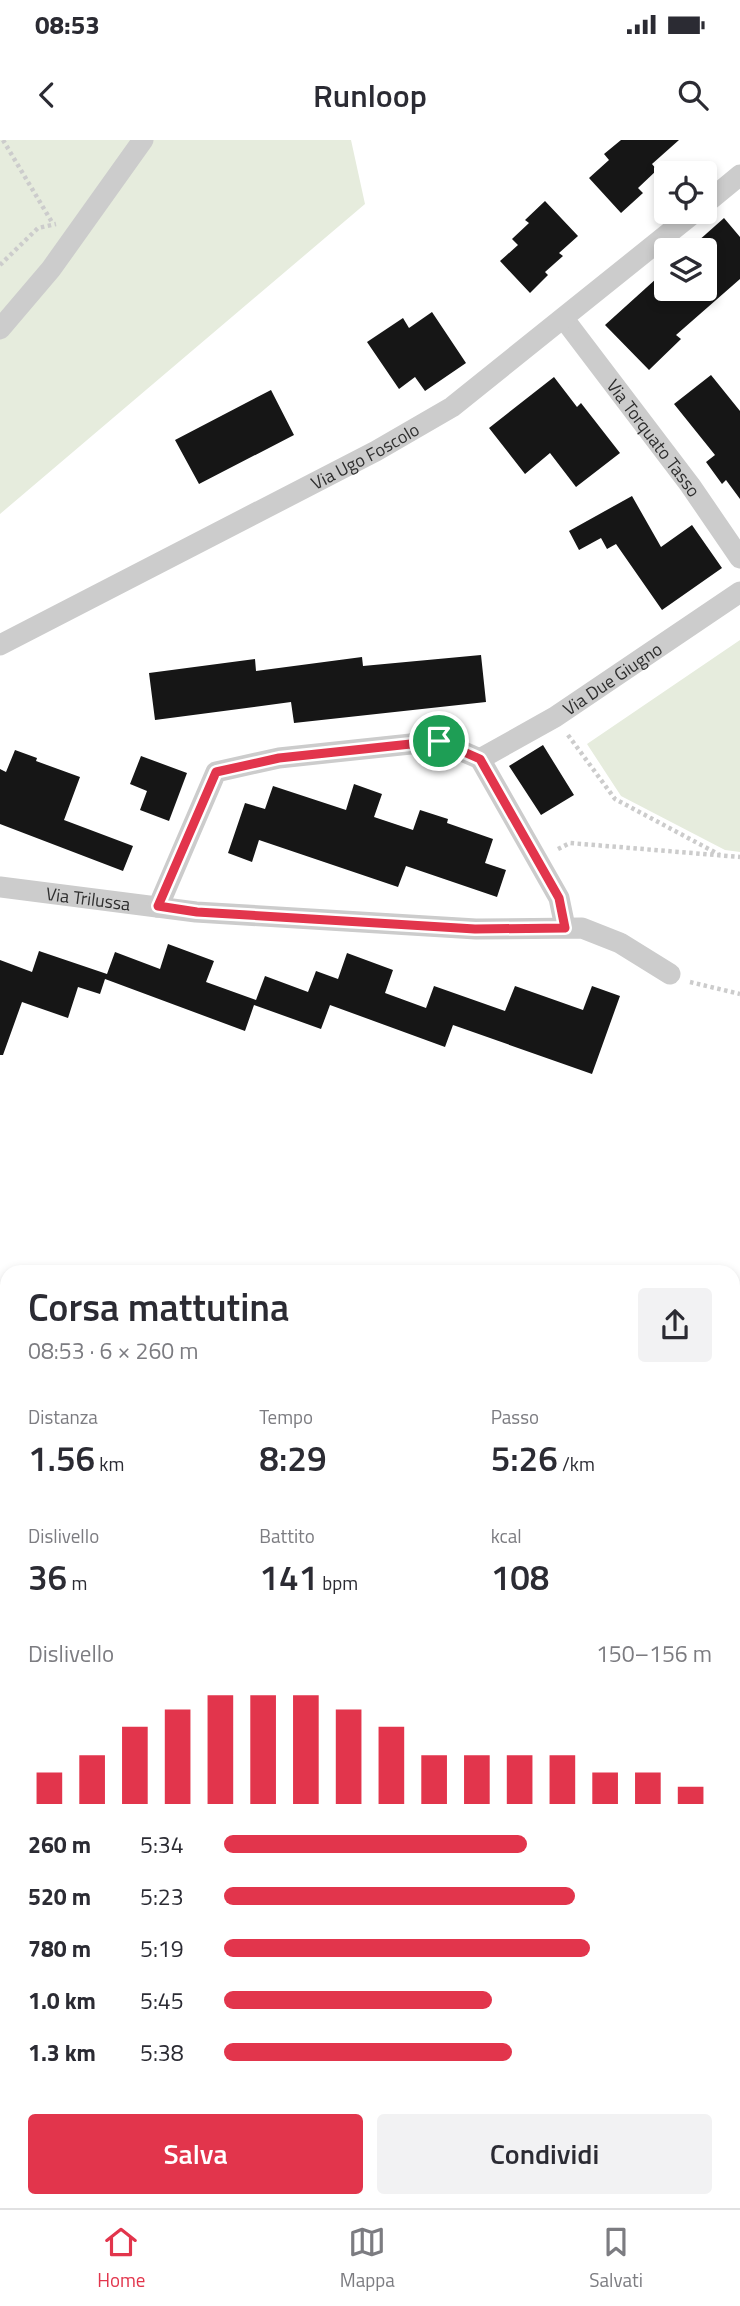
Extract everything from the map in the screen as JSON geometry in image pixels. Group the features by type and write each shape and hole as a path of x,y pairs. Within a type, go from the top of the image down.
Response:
{"street":[{"path":"0,329 51,269 139,143"},
{"path":"717,198 735,188"},
{"name":"Via Ugo Foscolo","path":"0,645 376,452 452,408 680,224"},
{"name":"Via Torquato Tasso","path":"564,319 690,485 740,558"},
{"name":"Via Due Giugno","path":"480,759 555,717 740,592"},
{"path":"158,906 216,772 279,758 439,741 480,759 559,898 565,928"},
{"name":"Via Trilussa","path":"0,887 197,912 475,929 582,928 620,943 670,974"}],"path":[{"path":"0,265 38,228 53,224 3,140"},
{"path":"555,717 615,800 720,855"},
{"path":"537,860 570,843 740,857"},
{"path":"670,974 740,994"}],"green space":[{"path":"0,140 351,140 365,204 0,514"},
{"path":"740,640 740,852 725,850 621,796 587,744"}],"building":[{"path":"621,140 679,140 654,161 654,173 638,188 643,193 621,213 589,178 609,160 604,154"},
{"path":"545,201 578,236 559,253 563,256 545,272 548,275 530,293 500,261 518,245 512,239 529,223 525,220"},
{"path":"724,218 740,237 740,279 717,299 717,238 702,238"},
{"path":"654,281 654,301 715,301 676,335 681,339 649,370 605,325"},
{"path":"432,312 466,363 425,391 415,377 399,389 367,342 403,318 409,328"},
{"path":"711,375 740,411 740,499 726,480 722,484 706,462 715,455 674,404"},
{"path":"554,377 577,407 581,403 620,453 576,487 550,453 525,474 489,428"},
{"path":"271,390 294,435 199,484 175,440"},
{"path":"632,496 661,547 692,525 722,568 662,610 616,544 607,549 601,538 579,550 569,531"},
{"path":"481,655 486,702 294,723 291,702 155,720 149,673 255,659 256,671 362,657 363,666"},
{"path":"543,745 574,795 541,815 509,766"},
{"path":"15,750 37,758 36,761 80,777 64,820 133,846 123,871 0,824 0,769 6,772"},
{"path":"141,756 187,773 169,821 140,810 147,791 130,784"},
{"path":"354,784 382,794 374,817 413,830 420,810 448,819 447,823 493,839 485,863 506,870 497,897 406,866 398,887 259,840 252,862 228,853 245,803 265,809 273,786 346,810"},
{"path":"168,944 214,961 206,982 256,1000 265,976 308,992 316,971 338,979 347,953 393,970 385,993 426,1008 434,986 505,1011 515,986 583,1010 592,986 620,996 592,1074 453,1025 445,1047 330,1005 321,1029 254,1005 245,1031 105,979 100,994 78,987 68,1018 22,1002 3,1055 0,1055 0,960 32,972 39,951 107,974 115,952 160,969"}],"route":[{"path":"439,741 480,759 559,898 565,928 475,929 197,912 158,906 216,772 279,758 439,741"}]}
